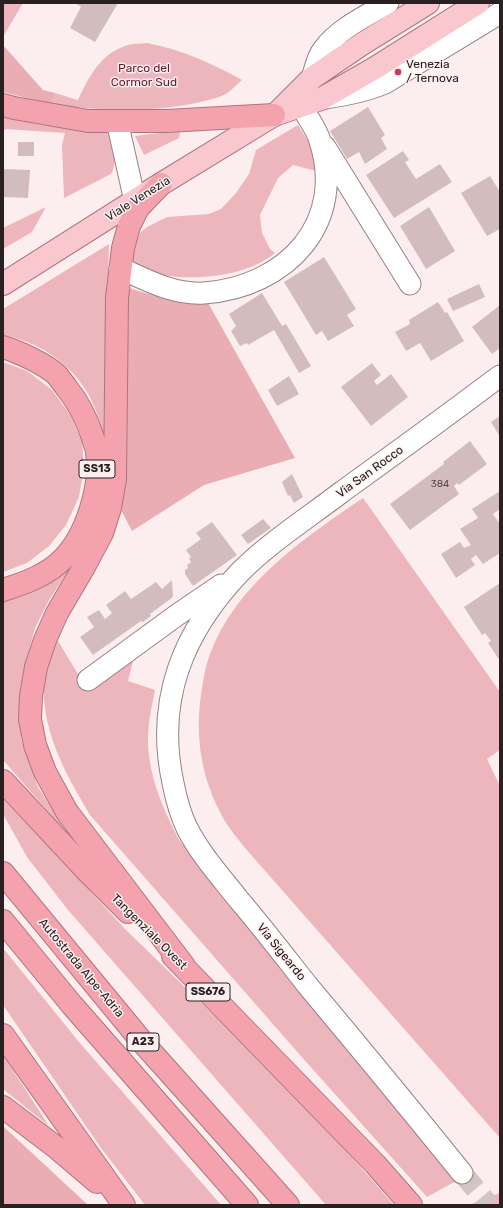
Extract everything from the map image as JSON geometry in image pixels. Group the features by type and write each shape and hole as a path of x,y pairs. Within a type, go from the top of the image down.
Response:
{"highway":[{"path":"3,105 88,121 167,121 274,115"},
{"path":"161,184 138,208 129,226 123,248 116,305 115,479 110,508 102,533 84,567 56,613 45,640 36,667 30,696 30,719 35,745 45,772 67,812 184,966"},
{"name":"SS13","path":"3,347 32,359 57,375 78,402 88,422 97,452 97,476 92,504 84,529 76,544 64,558 47,572 25,583 3,590"},
{"name":"Tangenziale Ovest","path":"3,781 88,872 184,966 370,1158 411,1205"},
{"name":"Autostrada Alpe-Adria","path":"3,873 144,1044 288,1205"},
{"name":"A23","path":"3,921 72,1005 247,1205"},
{"path":"3,1035 124,1205"},
{"path":"3,1107 57,1148 124,1205"}],"main road":[{"name":"Viale Venezia","path":"274,115 312,78 362,44 428,3"},
{"name":"Viale Venezia","path":"3,284 161,184 274,115 311,102 375,68 478,3"}],"street":[{"name":"Viale Venezia","path":"312,78 322,51 334,37 388,3"},
{"name":"Viale Venezia","path":"311,102 354,93 385,83 500,13"},
{"path":"120,268 173,290 203,293 246,286 269,275 303,247 315,228 322,210 326,182 325,166 311,102"},
{"path":"117,121 135,201"},
{"path":"319,136 410,284"},
{"name":"Via San Rocco","path":"88,680 177,615 242,571 280,538 500,376"},
{"name":"Via San Rocco","path":"170,702 173,684 188,644 204,617 242,571"},
{"name":"Via Sigeardo","path":"170,702 168,730 169,765 176,796 187,828 208,860 277,948 462,1172"}],"green space":[{"path":"3,3 23,3 3,37"},
{"name":"Parco del Cormor Sud","path":"147,43 173,49 219,68 242,80 226,94 220,97 182,106 125,110 50,104 3,48 42,91 55,93 78,100 97,66 110,54 128,45"},
{"path":"3,117 42,125 107,132 112,141 115,159 111,174 64,198 62,145 65,133 5,129 3,133"},
{"path":"298,125 311,146 316,171 293,165 278,178 260,215 262,233 270,249 275,253 252,266 239,271 210,276 182,277 164,275 149,272 130,265 140,233 147,227 167,217 209,214 221,209 236,193 249,174 256,150"},
{"path":"179,131 179,138 144,155 135,136"},
{"path":"46,207 32,232 3,249 3,228"},
{"path":"109,244 104,436 90,397 80,381 71,371 51,354 40,348 28,342 3,335 3,309"},
{"path":"3,362 27,371 52,390 71,416 82,441 84,467 79,497 66,525 49,546 27,563 3,572"},
{"path":"363,498 500,692 500,750 487,759 500,786 500,1138 245,848 221,815 213,797 204,769 199,740 199,710 204,674 208,659 222,629 254,584 274,565 318,529"},
{"path":"79,555 49,600 35,628 21,686 21,739 38,787 67,833 3,760 3,599"},
{"path":"55,636 87,689 135,653 128,681 155,690 148,733 151,766 162,805 180,841 456,1181 427,1197 300,1055 90,815 63,766 50,732 46,715 44,678"},
{"path":"3,796 124,928 259,1059 333,1136 394,1205 326,1205 68,910 27,857 3,814"},
{"path":"3,948 79,1042 221,1205 145,1205 101,1148 3,1005"},
{"path":"3,1055 49,1126 3,1089"},
{"path":"500,1193 500,1205 469,1205"}],"shaded area":[{"path":"3,45 43,90 55,93 50,104 3,92"},
{"path":"127,287 166,297 207,301 295,458 204,485 132,531 121,510 127,468 124,325"},
{"path":"3,1126 88,1205 3,1205"}],"building":[{"path":"75,3 118,3 95,42 70,28 81,7"},
{"path":"368,107 385,135 381,138 387,149 365,164 359,152 347,159 330,131"},
{"path":"18,142 34,142 34,156 18,156"},
{"path":"403,151 409,160 405,162 416,179 440,164 452,182 394,218 366,175"},
{"path":"3,169 30,170 28,198 3,197"},
{"path":"490,176 500,192 500,229 487,236 461,193"},
{"path":"429,207 455,251 426,269 400,226"},
{"path":"324,257 356,309 347,315 354,326 328,341 322,331 316,335 284,282"},
{"path":"479,284 485,297 453,311 447,299"},
{"path":"262,293 282,326 286,324 311,366 299,373 274,330 248,345 247,343 240,346 231,331 236,326 229,314"},
{"path":"438,302 445,313 447,312 464,341 431,361 420,343 406,351 395,332 410,324 409,320"},
{"path":"500,305 500,348 492,354 472,327"},
{"path":"372,363 381,375 374,381 377,385 391,374 408,397 371,426 341,387"},
{"path":"289,376 299,394 277,406 268,390"},
{"path":"500,416 500,437 491,422"},
{"path":"470,441 487,464 459,485 457,483 454,486 459,494 410,530 390,504 444,464 443,462"},
{"path":"292,474 303,497 294,503 290,495 288,496 282,482"},
{"path":"500,491 500,509 493,514 500,524 500,553 483,564 476,555 471,559 475,565 456,578 441,554 460,542 464,548 471,545 460,529 478,518 472,509"},
{"path":"263,519 271,528 248,544 241,535"},
{"path":"212,522 237,555 193,586 185,574 185,570 188,568 187,565 191,562 189,559 191,557 186,550 201,539 196,533"},
{"path":"172,580 173,597 150,614 151,616 143,622 141,621 93,655 80,637 94,627 87,617 99,610 105,619 112,613 106,605 125,591 131,599 156,582 162,589"},
{"path":"500,583 500,661 488,643 491,641 485,633 482,635 464,607"}],"tunnel":[{"path":"462,1173 489,1205"}],"place":[{"name":"Venezia / Ternova","path":"398,72"}]}
